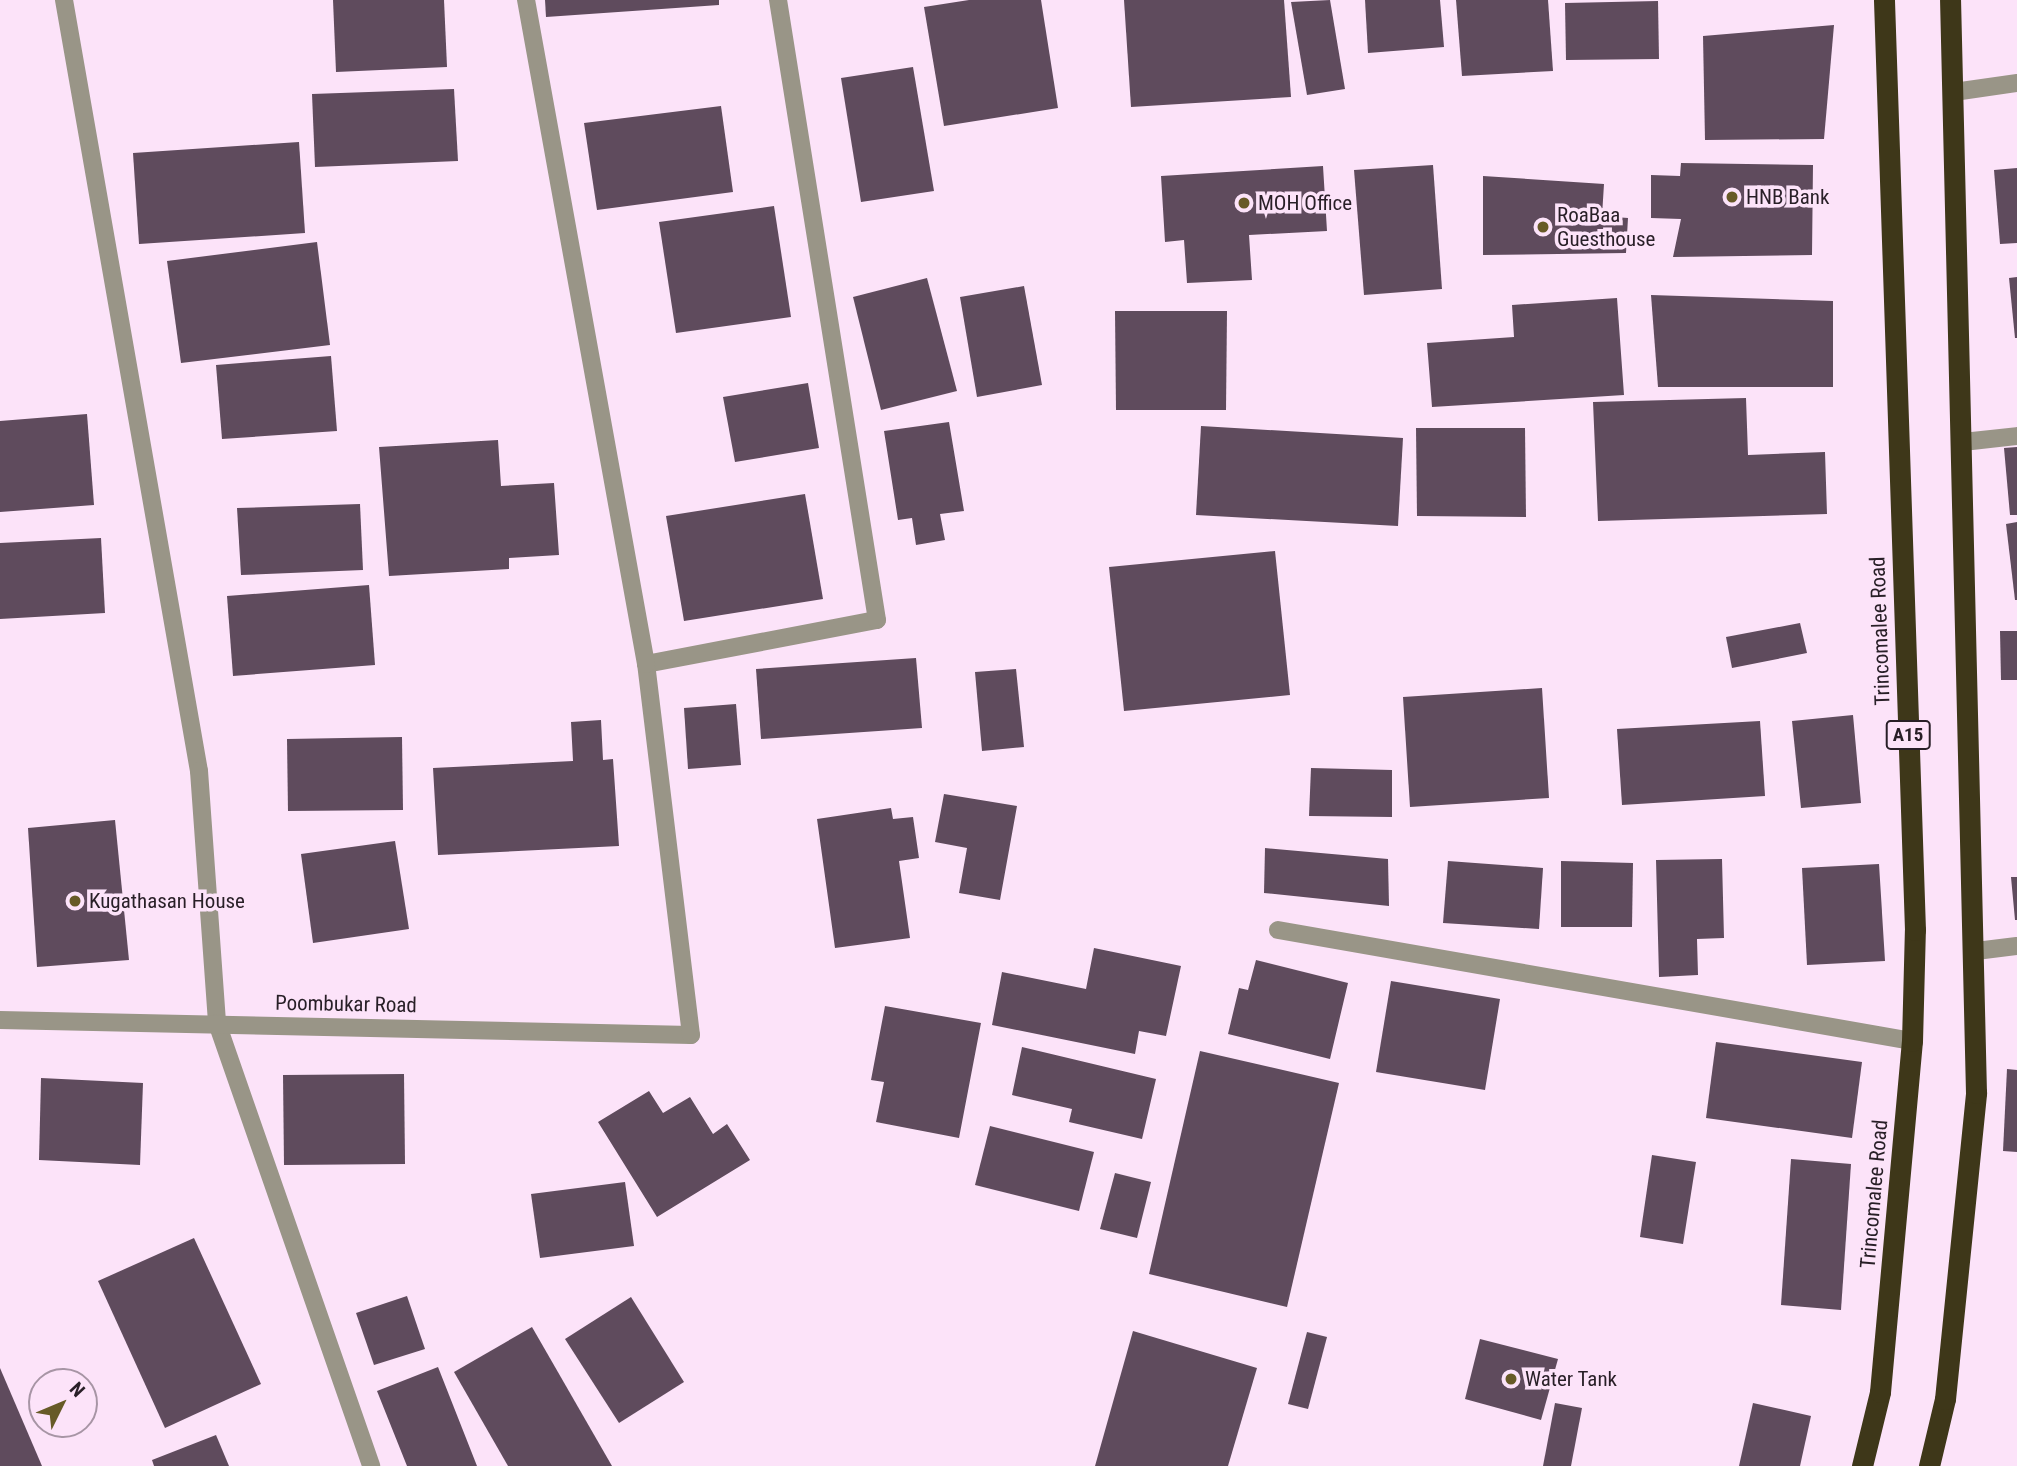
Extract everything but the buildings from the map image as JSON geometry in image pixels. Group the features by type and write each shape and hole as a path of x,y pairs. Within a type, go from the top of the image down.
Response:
{"highway":[{"name":"Trincomalee Road","path":"1862,1466 1880,1392 1912,1041 1915,930 1884,0"},
{"path":"1929,1466 1945,1399 1976,1093 1976,951 1950,0"}],"street":[{"path":"64,0 199,771 217,1023 371,1466"},
{"path":"526,0 646,664 877,620 778,0"},
{"path":"1954,92 2017,83"},
{"path":"1963,442 2017,436"},
{"name":"Poombukar Road","path":"0,1020 691,1035 646,664"},
{"path":"1278,930 1912,1041"},
{"path":"1976,951 2017,946"}],"place":[{"name":"HNB Bank","path":"1732,197"},
{"name":"MOH Office","path":"1244,203"},
{"name":"RoaBaa Guesthouse","path":"1543,227"},
{"name":"Kugathasan House","path":"75,901"},
{"name":"Water Tank","path":"1511,1379"}]}
